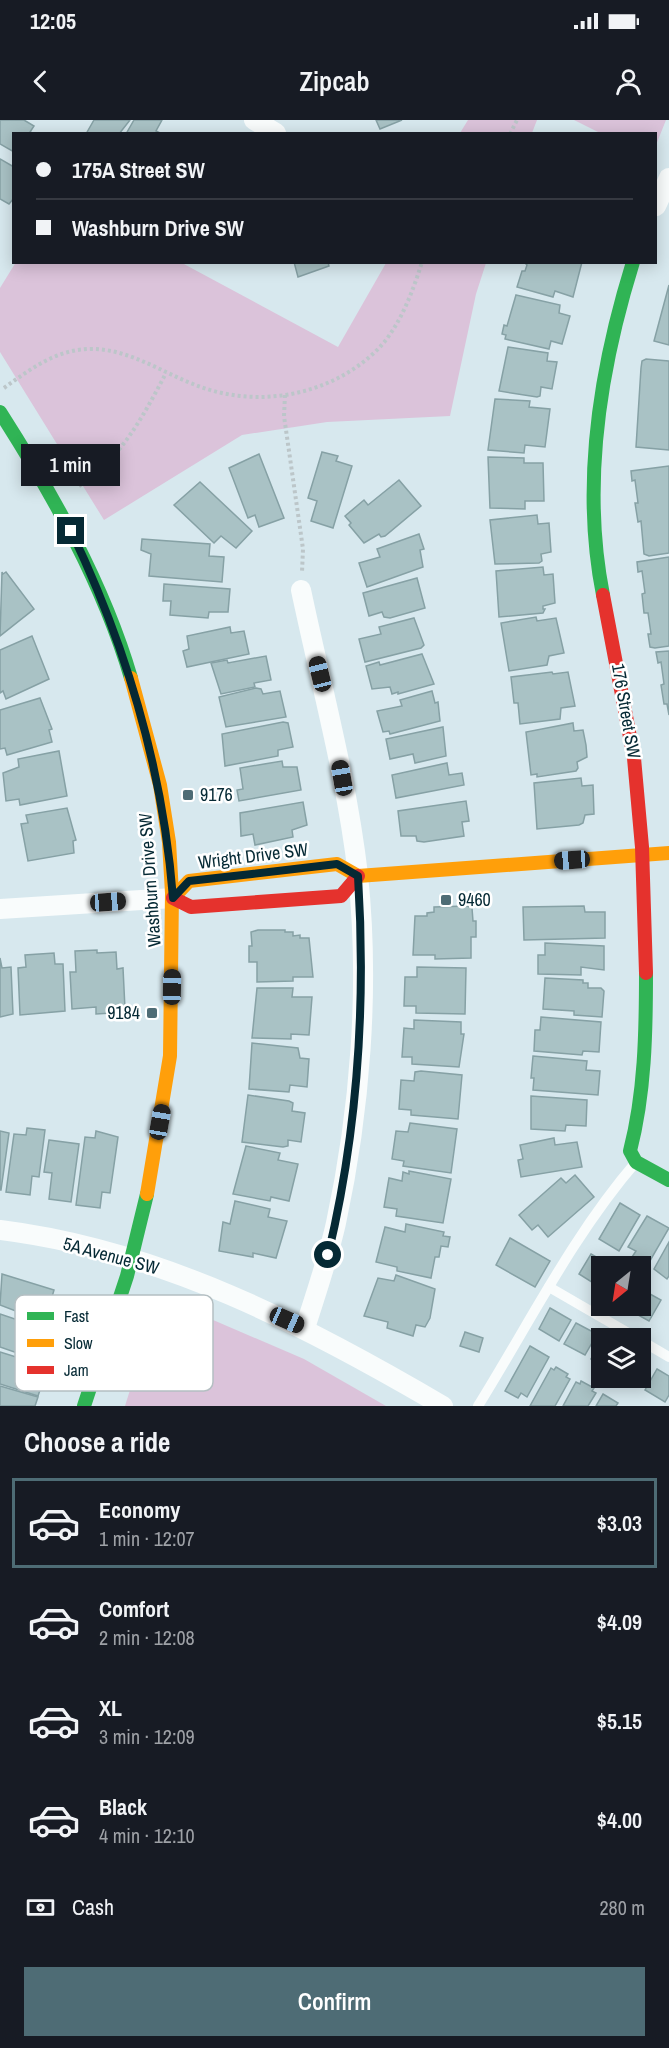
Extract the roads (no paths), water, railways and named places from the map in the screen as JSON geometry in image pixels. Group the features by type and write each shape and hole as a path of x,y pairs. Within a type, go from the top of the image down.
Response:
{"street":[{"path":"254,120 274,132"},
{"path":"657,204 669,178"},
{"name":"176 Street SW","path":"632,264 608,353 594,467 597,559 627,706 643,855 645,1011 637,1127 630,1151 636,1162"},
{"name":"Washburn Drive SW","path":"0,412 61,510 91,573 136,693 159,784 169,842 173,898 168,1080 132,1257 120,1295"},
{"path":"302,591 331,717 358,876 362,1007 351,1129 336,1223 305,1328"},
{"name":"Wright Drive SW","path":"173,898 189,881 337,864 358,876 669,853"},
{"path":"0,909 173,898 192,907 341,896 358,876"},
{"path":"636,1162 669,1180"},
{"name":"5A Avenue SW","path":"0,1230 132,1257 250,1303 305,1328 443,1406"},
{"name":"Washburn Drive SW","path":"84,1406 89,1391"}],"lane":[{"path":"478,1406 549,1287 615,1187 636,1162"},
{"path":"549,1287 620,1328"},
{"path":"651,1346 669,1357"}],"place":[{"name":"9176","path":"188,795"},
{"name":"9460","path":"446,900"},
{"name":"9184","path":"152,1013"}]}
